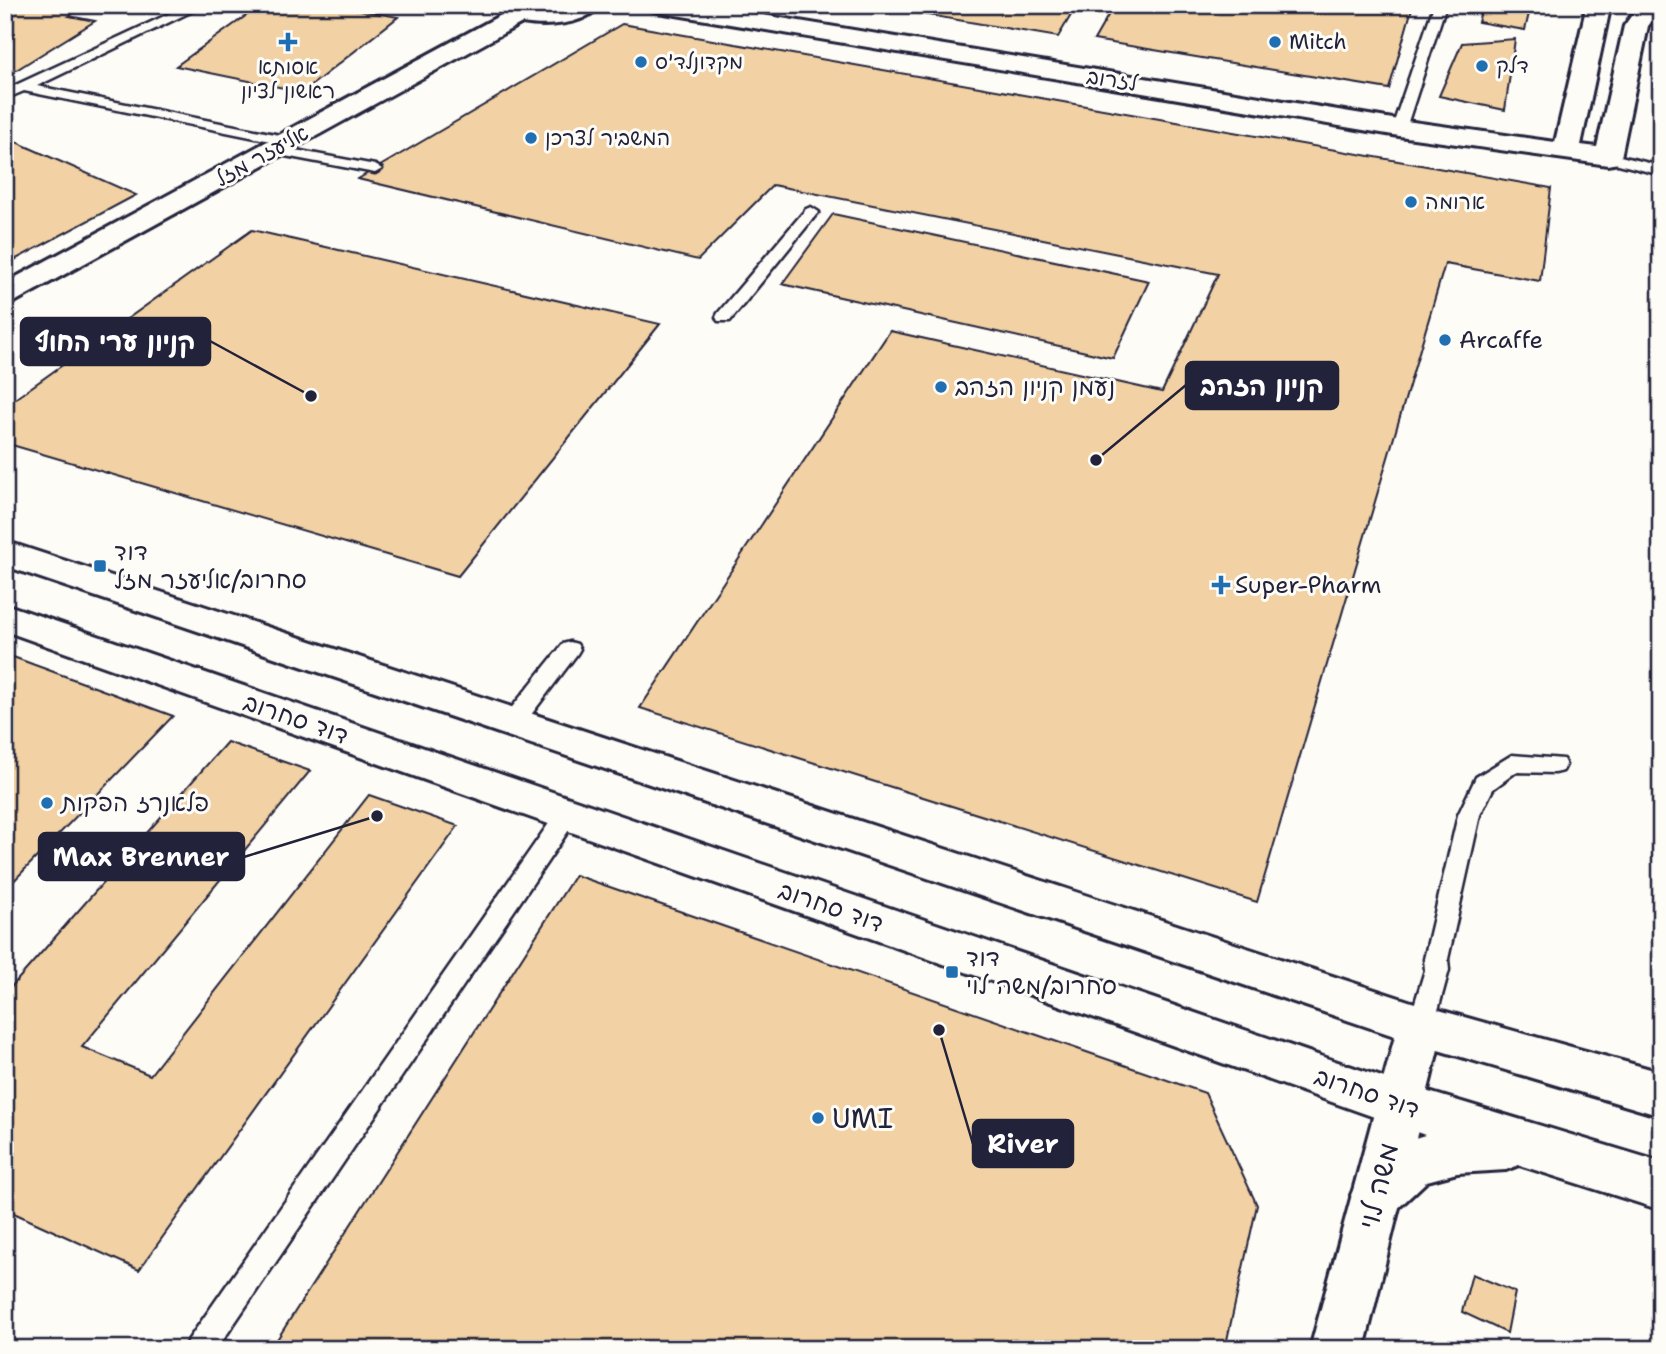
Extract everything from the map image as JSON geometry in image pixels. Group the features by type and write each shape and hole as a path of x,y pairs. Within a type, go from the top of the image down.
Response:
{"street":[{"path":"510,10 532,18 560,16 588,5"},
{"name":"לזרוב","path":"658,5 1398,128 1608,157"},
{"path":"1566,151 1597,13 1594,5"},
{"path":"1608,157 1636,26 1643,14 1654,5"},
{"name":"אליעזר מזל","path":"5,295 282,145 510,10"},
{"path":"5,553 1421,1024 1661,1094"},
{"name":"דוד סחרוב","path":"5,617 1399,1105 1661,1186"},
{"name":"משה לוי","path":"1337,1349 1421,1024"},
{"path":"1376,1195 1413,1161 1457,1150 1532,1146"}],"lane":[{"path":"5,95 199,5"},
{"path":"1398,128 1440,5"},
{"path":"23,87 282,145 375,169"},
{"path":"1608,157 1661,163"},
{"path":"1608,157 1661,171"},
{"path":"723,317 811,212"},
{"path":"513,722 570,649"},
{"path":"1421,1024 1437,970 1436,959 1469,815 1484,783 1512,763 1555,765"},
{"path":"199,1349 567,815"}],"building":[{"path":"5,5 87,5 69,16 95,21 5,77"},
{"path":"108,5 146,5 137,11"},
{"name":"אסותא ראשון לציון","path":"261,5 333,5 398,17 303,92 176,66"},
{"path":"869,5 1077,5 1058,37"},
{"path":"1114,5 1413,5 1389,89 1094,40"},
{"path":"1483,5 1531,5 1525,30 1478,22"},
{"path":"622,24 1551,188 1540,281 1445,264 1257,902 640,708 890,331 1162,392 1218,274 773,185 698,260 358,179"},
{"path":"1515,39 1505,110 1439,96 1462,43"},
{"path":"5,137 136,195 5,265"},
{"path":"833,214 1149,281 1113,358 782,284"},
{"path":"252,230 660,324 458,576 5,443 5,406"},
{"name":"פלאנרז הפקות","path":"5,654 173,716 5,890"},
{"path":"227,742 310,771 82,1047 150,1075 369,795 458,826 139,1270 5,1209 5,994"},
{"name":"UMI","path":"575,875 1205,1093 1257,1205 1225,1349 271,1349"},
{"path":"1472,1274 1515,1292 1507,1333 1462,1312"}],"place":[{"name":"אסותא ראשון לציון","path":"288,42"},
{"name":"Mitch","path":"1275,42"},
{"name":"מקדונלד'ס","path":"641,62"},
{"name":"דלק","path":"1482,66"},
{"name":"המשביר לצרכן","path":"531,138"},
{"name":"ארומה","path":"1411,202"},
{"name":"Arcaffe","path":"1445,340"},
{"name":"נעמן קניון הזהב","path":"941,387"},
{"name":"קניון ערי החוף","path":"311,396"},
{"name":"קניון הזהב","path":"1096,460"},
{"name":"דוד סחרוב/אליעזר מזל","path":"100,566"},
{"name":"Super-Pharm","path":"1221,585"},
{"name":"פלאנרז הפקות","path":"47,803"},
{"name":"Max Brenner","path":"377,816"},
{"name":"דוד סחרוב/משה לוי","path":"952,972"},
{"name":"River","path":"939,1030"},
{"name":"UMI","path":"818,1118"}]}
